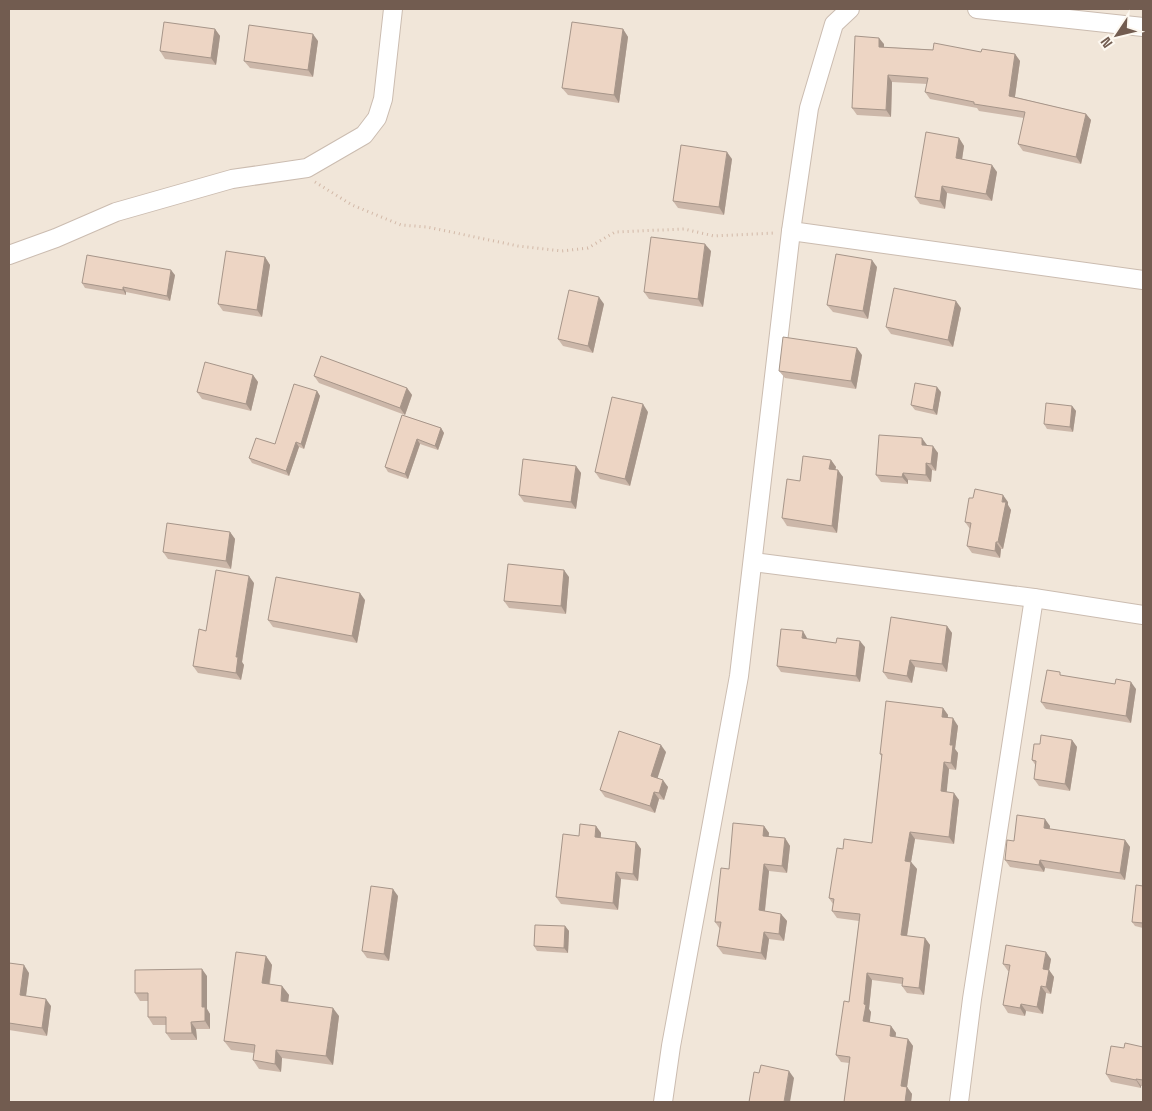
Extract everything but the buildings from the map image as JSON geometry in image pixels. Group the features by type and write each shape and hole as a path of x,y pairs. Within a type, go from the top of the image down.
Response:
{"street":[{"path":"9,254 56,238 116,212 232,180 308,168 347,146 364,135 377,118 383,99 393,9"},
{"path":"663,1102 671,1046 739,676 791,231 809,108 834,24 850,9"},
{"path":"977,9 1143,27"},
{"path":"791,231 1143,280"},
{"path":"753,562 1034,598 1143,615"},
{"path":"959,1102 974,990 1034,598"}],"path":[{"path":"293,169 352,205 401,225 427,227 527,247 562,251 588,248 616,232 684,229 714,236 791,231"}],"shaded area":[{"path":"9,9 1143,9 1143,1102 9,1102"}]}
